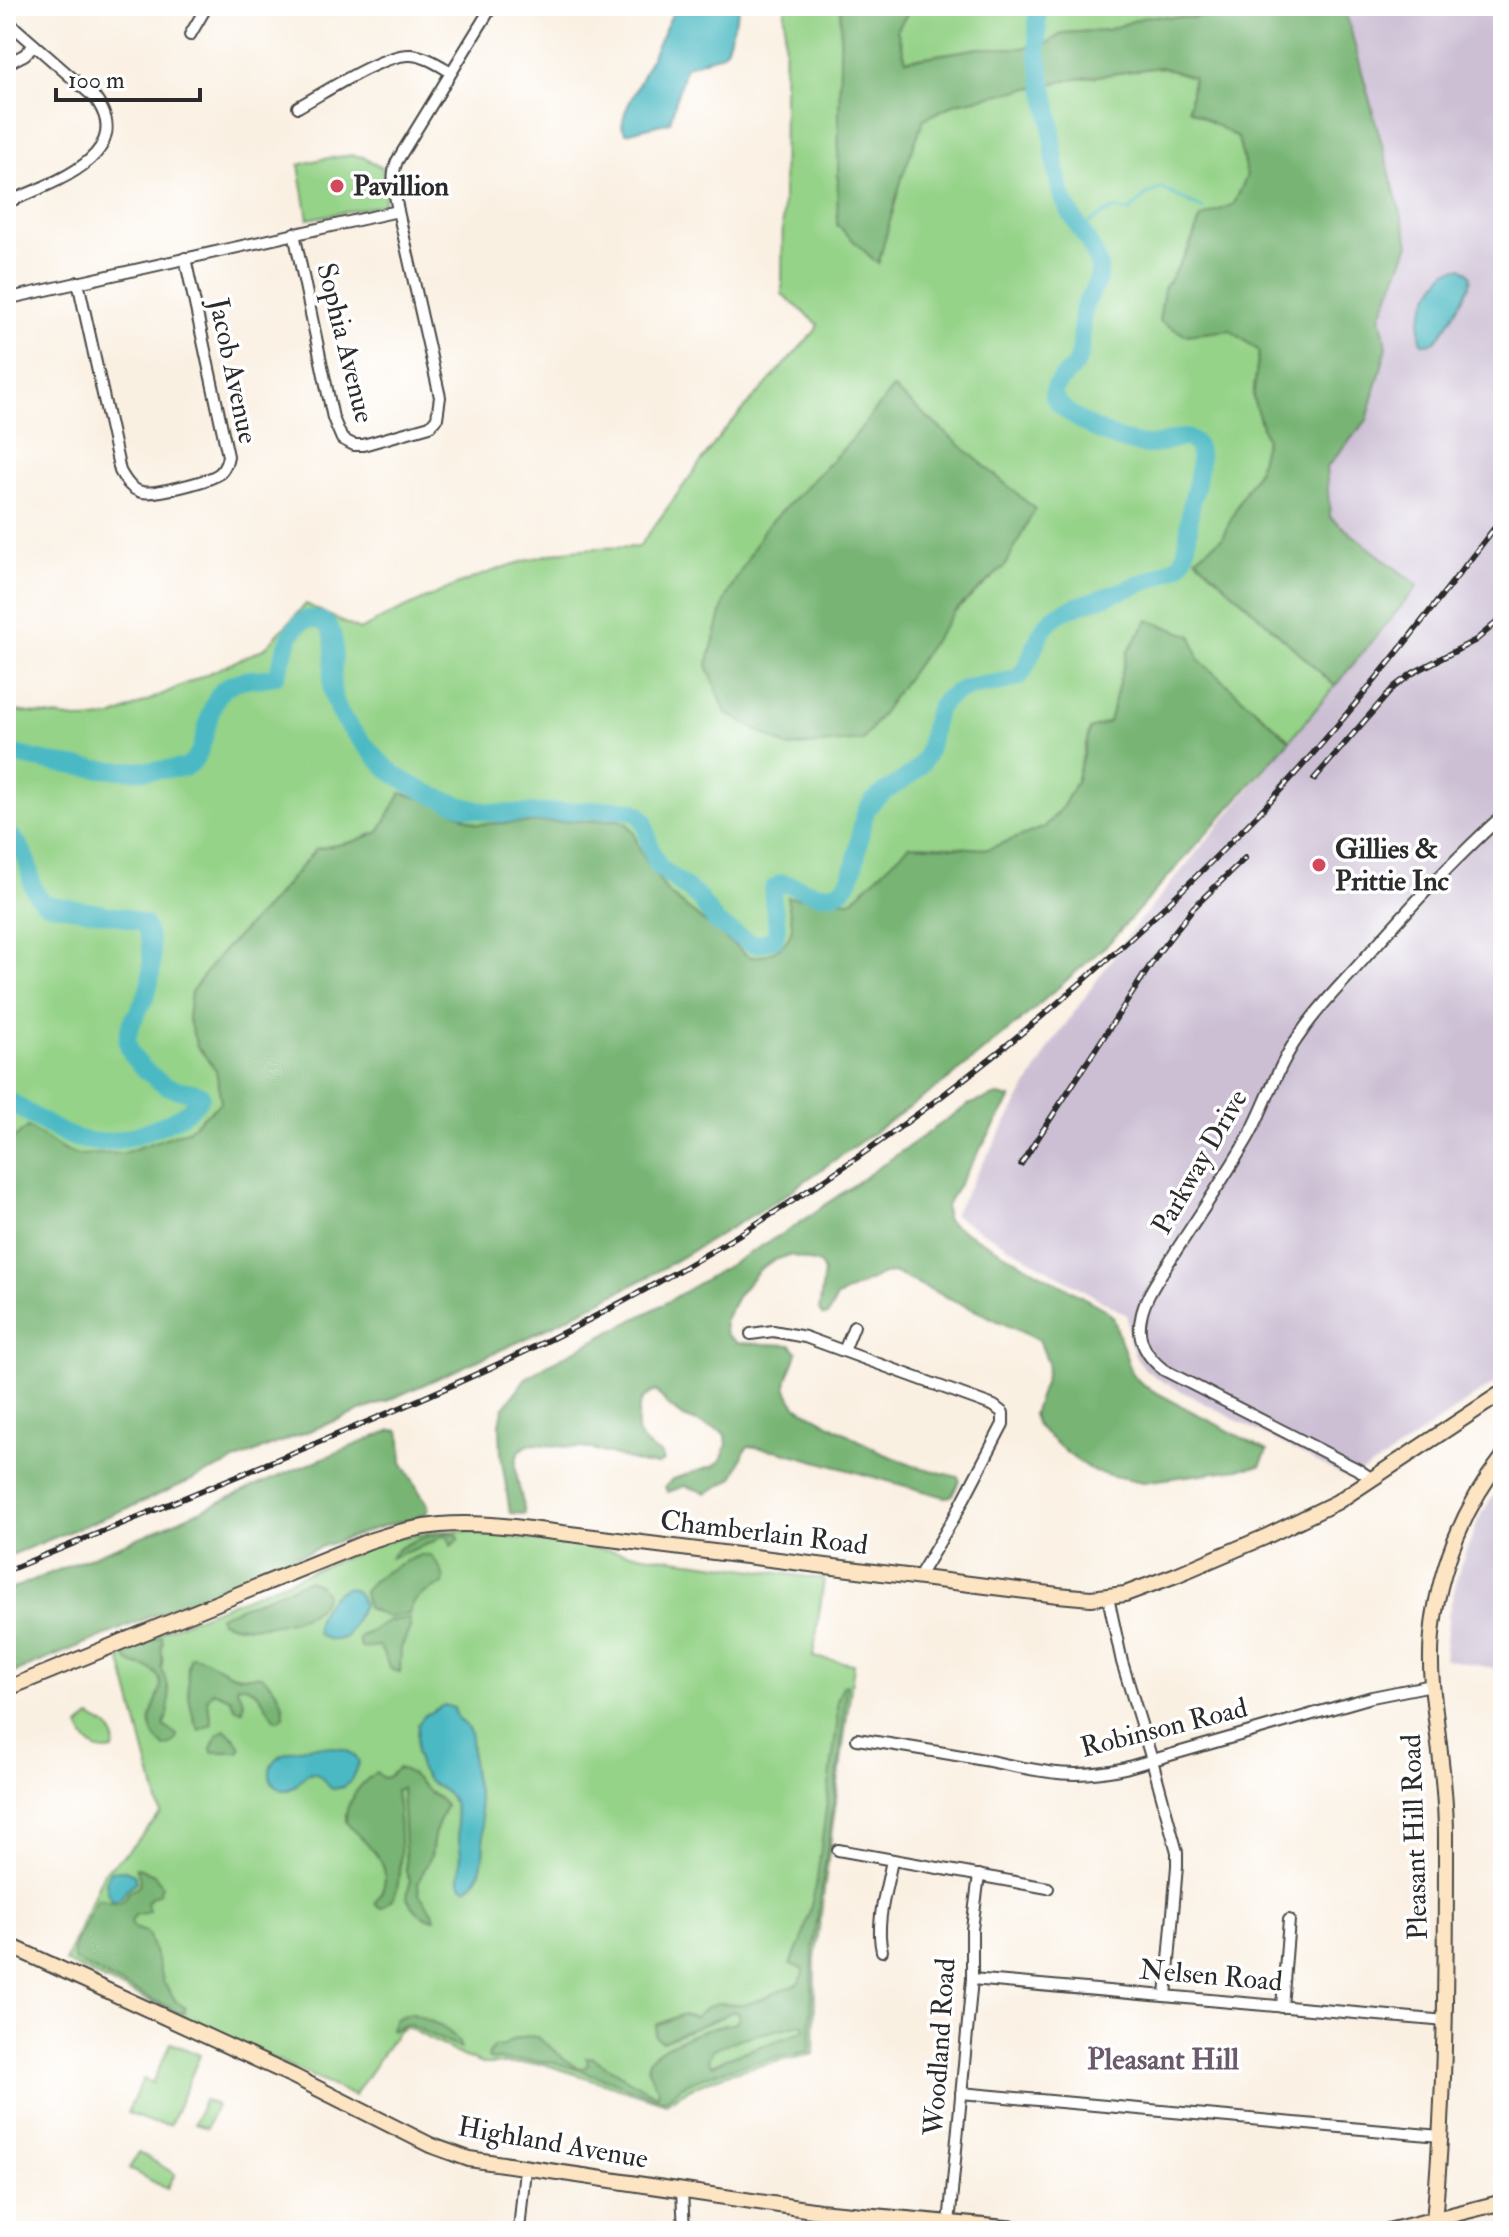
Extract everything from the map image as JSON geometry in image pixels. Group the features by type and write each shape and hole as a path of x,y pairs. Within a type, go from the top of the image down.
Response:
{"street":[{"path":"190,35 207,6"},
{"name":"Sophia Avenue","path":"294,233 336,428 342,439 347,443 363,445 430,426 437,418 440,406 439,389 393,177 397,161 492,6"},
{"path":"6,20 95,98 106,118 106,136 97,154 82,166 6,203"},
{"path":"6,64 34,46"},
{"path":"298,107 398,56 422,57 451,72"},
{"path":"6,299 398,211"},
{"name":"Jacob Avenue","path":"78,282 120,471 126,482 135,489 153,492 215,476 223,469 228,456 185,258"},
{"name":"Parkway Drive","path":"1372,1479 1164,1370 1146,1352 1140,1335 1141,1315 1160,1277 1249,1135 1286,1057 1302,1031 1410,906 1503,815"},
{"path":"844,1351 854,1326"},
{"path":"751,1334 789,1332 994,1406 1003,1413 1003,1424 955,1516 918,1578"},
{"name":"Chamberlain Road","path":"6,1689 369,1541 443,1523 502,1526 1074,1597 1108,1597 1154,1584 1265,1537 1337,1502 1500,1395"},
{"name":"Pleasant Hill Road","path":"1433,2225 1446,2021 1446,1819 1432,1685 1433,1638 1447,1564 1461,1527 1503,1457"},
{"path":"1108,1597 1122,1662 1177,1852 1166,1996"},
{"name":"Robinson Road","path":"857,1739 1070,1775 1106,1772 1372,1697 1432,1685"},
{"path":"838,1850 1048,1888"},
{"path":"882,1951 880,1932 892,1860"},
{"name":"Woodland Road","path":"949,2224 979,1875"},
{"path":"1282,2007 1289,1920"},
{"name":"Highland Avenue","path":"6,1944 293,2076 430,2145 469,2159 819,2211 1039,2231"},
{"name":"Nelsen Road","path":"972,1979 1446,2021"},
{"path":"961,2093 1440,2136"},
{"path":"519,2231 525,2168"},
{"path":"682,2191 684,2231"},
{"path":"1388,2231 1433,2225 1503,2202"}],"shaded area":[{"path":"1344,6 1503,6 1503,1379 1349,1479 1162,1381 1146,1370 1135,1356 1129,1338 1127,1315 953,1215 1051,1045 1133,929 1418,586 1330,517 1326,468 1367,420 1387,347 1379,317 1409,244"},
{"path":"1503,1481 1503,1670 1444,1659 1449,1611 1460,1566 1481,1515"},
{"path":"797,2220 889,2231 798,2231"}],"green space":[{"path":"785,6 841,6 840,69 878,264 903,174 924,118 956,103 1069,80 1160,67 1193,77 1189,109 1238,138 1247,176 1234,204 1201,218 1188,250 1164,289 1185,335 1230,330 1259,351 1253,398 1266,439 1257,472 1222,538 1196,558 1335,686 1290,740 1199,660 1122,674 1109,722 1090,729 1076,782 1062,808 1045,827 988,849 919,845 776,980 668,893 640,851 633,831 626,823 617,820 477,824 454,812 352,842 316,849 263,911 222,1102 155,1185 57,1147 6,1171 6,710 85,720 112,717 265,648 306,604 359,630 434,595 538,557 593,548 639,547 722,433 816,330 818,324 782,294","holes":["893,388 1005,566 954,612 862,740 764,529 851,441"]},
{"path":"841,6 912,6 897,30 906,60 980,48 1022,48 1046,44 1063,33 1108,30 1147,16 1192,18 1251,6 1344,6 1409,244 1380,317 1387,347 1367,420 1326,468 1330,517 1418,586 1335,686 1196,558 1222,538 1257,472 1266,439 1253,398 1259,351 1230,330 1185,335 1159,321 1164,289 1188,250 1201,218 1234,204 1247,176 1238,138 1189,109 1193,77 1160,67 1069,80 956,103 924,119 903,174 878,264 837,225"},
{"path":"912,6 1251,6 1192,18 1147,16 1108,30 1063,33 1046,44 1022,48 980,48 906,60 897,30"},
{"path":"353,155 383,168 386,188 384,202 308,219 299,165"},
{"path":"893,388 1035,509 1005,566 954,612 863,740 788,747 726,713 707,665 725,599 764,529 851,441"},
{"path":"1148,620 1192,636 1199,660 1290,740 1109,943 1020,1021 948,1080 778,1200 646,1278 525,1339 389,1400 255,1452 6,1557 6,1145 28,1127 63,1150 77,1155 124,1153 188,1130 221,1102 216,1070 197,1046 188,1018 191,992 220,954 274,899 316,849 352,842 379,832 401,793 440,804 477,824 618,820 633,831 640,851 668,893 749,957 764,955 778,949 791,932 787,897 851,901 910,845 988,849 1045,827 1062,808 1076,782 1090,729 1109,722 1127,653"},
{"path":"997,1095 1011,1098 946,1206 946,1219 1106,1310 1113,1317 1132,1374 1144,1386 1267,1451 1260,1466 1143,1482 1094,1472 1036,1425 1033,1414 1048,1363 1039,1340 895,1273 883,1274 837,1297 828,1315 823,1316 819,1311 824,1272 820,1264 790,1255 772,1261 759,1270 738,1295 724,1321 726,1334 737,1343 791,1345 797,1352 786,1384 796,1406 882,1453 958,1477 960,1481 951,1496 945,1497 780,1451 748,1446 735,1475 723,1484 707,1493 685,1486 668,1492 665,1487 672,1479 714,1466 721,1460 727,1445 726,1436 721,1431 684,1417 656,1391 647,1395 640,1404 637,1431 644,1442 662,1455 663,1461 658,1465 644,1464 592,1449 533,1444 523,1448 516,1463 525,1514 510,1513 500,1425 503,1409 526,1378 662,1305 795,1226 968,1105"},
{"path":"392,1430 399,1431 402,1462 429,1508 425,1515 318,1548 6,1676 6,1591"},
{"path":"437,1531 466,1531 824,1579 813,1657 854,1664 815,1959 814,2054 718,2077 666,2103 544,2064 482,2064 407,2027 398,2031 354,2096 65,1962 104,1872 161,1814 118,1649 381,1543"},
{"path":"447,1533 457,1534 459,1539 451,1546 449,1538 442,1536 390,1558 400,1548 416,1540"},
{"path":"420,1555 431,1555 442,1573 443,1584 418,1598 409,1614 388,1617 367,1608 364,1592 374,1580"},
{"path":"309,1580 319,1585 326,1594 317,1608 306,1615 282,1623 255,1626 221,1621 219,1616"},
{"path":"409,1618 410,1628 401,1648 400,1672 392,1670 378,1646 363,1648 359,1645 359,1637 387,1621"},
{"path":"161,1636 161,1667 169,1696 164,1726 177,1735 174,1743 165,1747 151,1728 161,1685 159,1678 150,1669 131,1663 125,1655 133,1648"},
{"path":"191,1656 206,1660 233,1675 262,1676 278,1694 284,1716 275,1720 256,1692 237,1685 244,1701 243,1710 236,1709 230,1698 213,1691 207,1700 212,1724 200,1730 193,1715 189,1693"},
{"path":"847,1685 839,1766 813,1950 810,2051 715,2073 684,2085 664,2100 551,2062 489,2059 493,2047 504,2046 527,2036 537,2037 578,2069 586,2067 586,2057 591,2057 658,2095 659,2090 649,2069 649,2061 654,2055 688,2036 734,2024 740,2018 738,2012 732,2011 662,2041 655,2036 656,2025 683,2014 695,2017 717,2003 745,2005 798,1983 804,1974 803,1969 790,1964 801,1944 816,1886 837,1725 837,1701 843,1686","holes":["804,2024 805,2029 793,2035 713,2065 708,2061 712,2050 739,2039"]},
{"path":"90,1717 113,1733 113,1750 96,1749 84,1738 79,1727"},
{"path":"225,1730 241,1748 238,1752 212,1752 218,1734"},
{"path":"397,1768 411,1774 446,1805 434,1835 431,1856 418,1883 419,1894 435,1919 419,1912 407,1898 410,1881 406,1872 402,1788 396,1790 400,1840 397,1889 391,1900 381,1908 375,1904 385,1882 385,1871 376,1853 346,1822 351,1800 365,1782 376,1772 383,1778"},
{"path":"136,1867 154,1875 162,1885 159,1894 147,1903 149,1912 135,1915 132,1925 149,1936 164,1983 185,2008 185,2013 177,2012 73,1960 75,1944 97,1900 122,1902 139,1885"},
{"path":"410,2013 448,2031 461,2049 408,2024 391,2029 395,2019"},
{"path":"171,2043 200,2055 170,2125 153,2123 127,2113 143,2079 152,2083"},
{"path":"204,2100 216,2105 207,2128 194,2124"},
{"path":"139,2152 175,2174 167,2189 129,2169"}],"water":[{"path":"676,6 740,6 726,50 685,67 670,122 626,133 622,126 625,112"},
{"path":"1462,267 1471,277 1462,300 1435,341 1422,343 1420,324 1430,295 1447,271"},
{"path":"346,1588 358,1593 363,1605 346,1637 328,1639 317,1633 318,1619 324,1606"},
{"path":"444,1705 454,1708 470,1733 481,1815 482,1865 467,1888 462,1886 459,1878 461,1854 454,1803 449,1795 428,1780 420,1768 416,1753 418,1724 425,1715"},
{"path":"314,1746 340,1748 356,1757 359,1763 350,1782 343,1787 332,1788 313,1773 286,1790 276,1786 270,1774 274,1761 286,1753"},
{"path":"125,1870 134,1874 136,1882 120,1899 113,1901 107,1886 108,1874 110,1871"}],"waterway":[{"path":"6,751 54,763 103,769 136,771 185,768 199,752 220,694 234,683 276,675 296,628 311,619 321,621 328,626 334,642 332,689 340,713 374,755 397,776 436,796 487,812 633,811 644,821 659,867 698,897 717,923 750,943 774,939 777,927 773,889 782,883 829,894 840,890 848,882 857,856 865,814 876,799 920,766 928,750 935,717 949,697 966,688 1019,677 1043,629 1056,616 1163,574 1179,565 1185,554 1198,477 1197,446 1192,440 1183,438 1152,445 1123,440 1081,421 1053,395 1057,384 1077,362 1084,308 1098,279 1099,269 1058,183 1049,109 1038,54 1037,6"},
{"path":"1079,230 1116,209 1129,212 1145,196 1161,188 1203,209"},
{"path":"6,832 22,850 34,889 41,900 47,904 123,917 144,924 150,941 151,971 148,990 133,1020 128,1044 141,1066 160,1082 201,1095 190,1109 162,1125 136,1135 96,1142 64,1134 6,1099"}],"railway":[{"path":"6,1571 392,1411 558,1336 689,1264 865,1152 949,1091 1030,1026 1185,887 1259,813 1323,742 1503,517"},
{"path":"1314,779 1394,687 1413,673 1476,640 1503,617"},
{"path":"1021,1164 1159,952 1193,908 1245,858"}],"place":[{"name":"Pavillion","path":"337,186"},
{"name":"Gillies & Prittie Inc","path":"1319,865"}],"district":[{"name":"Pleasant Hill","path":"1163,2059"}]}
